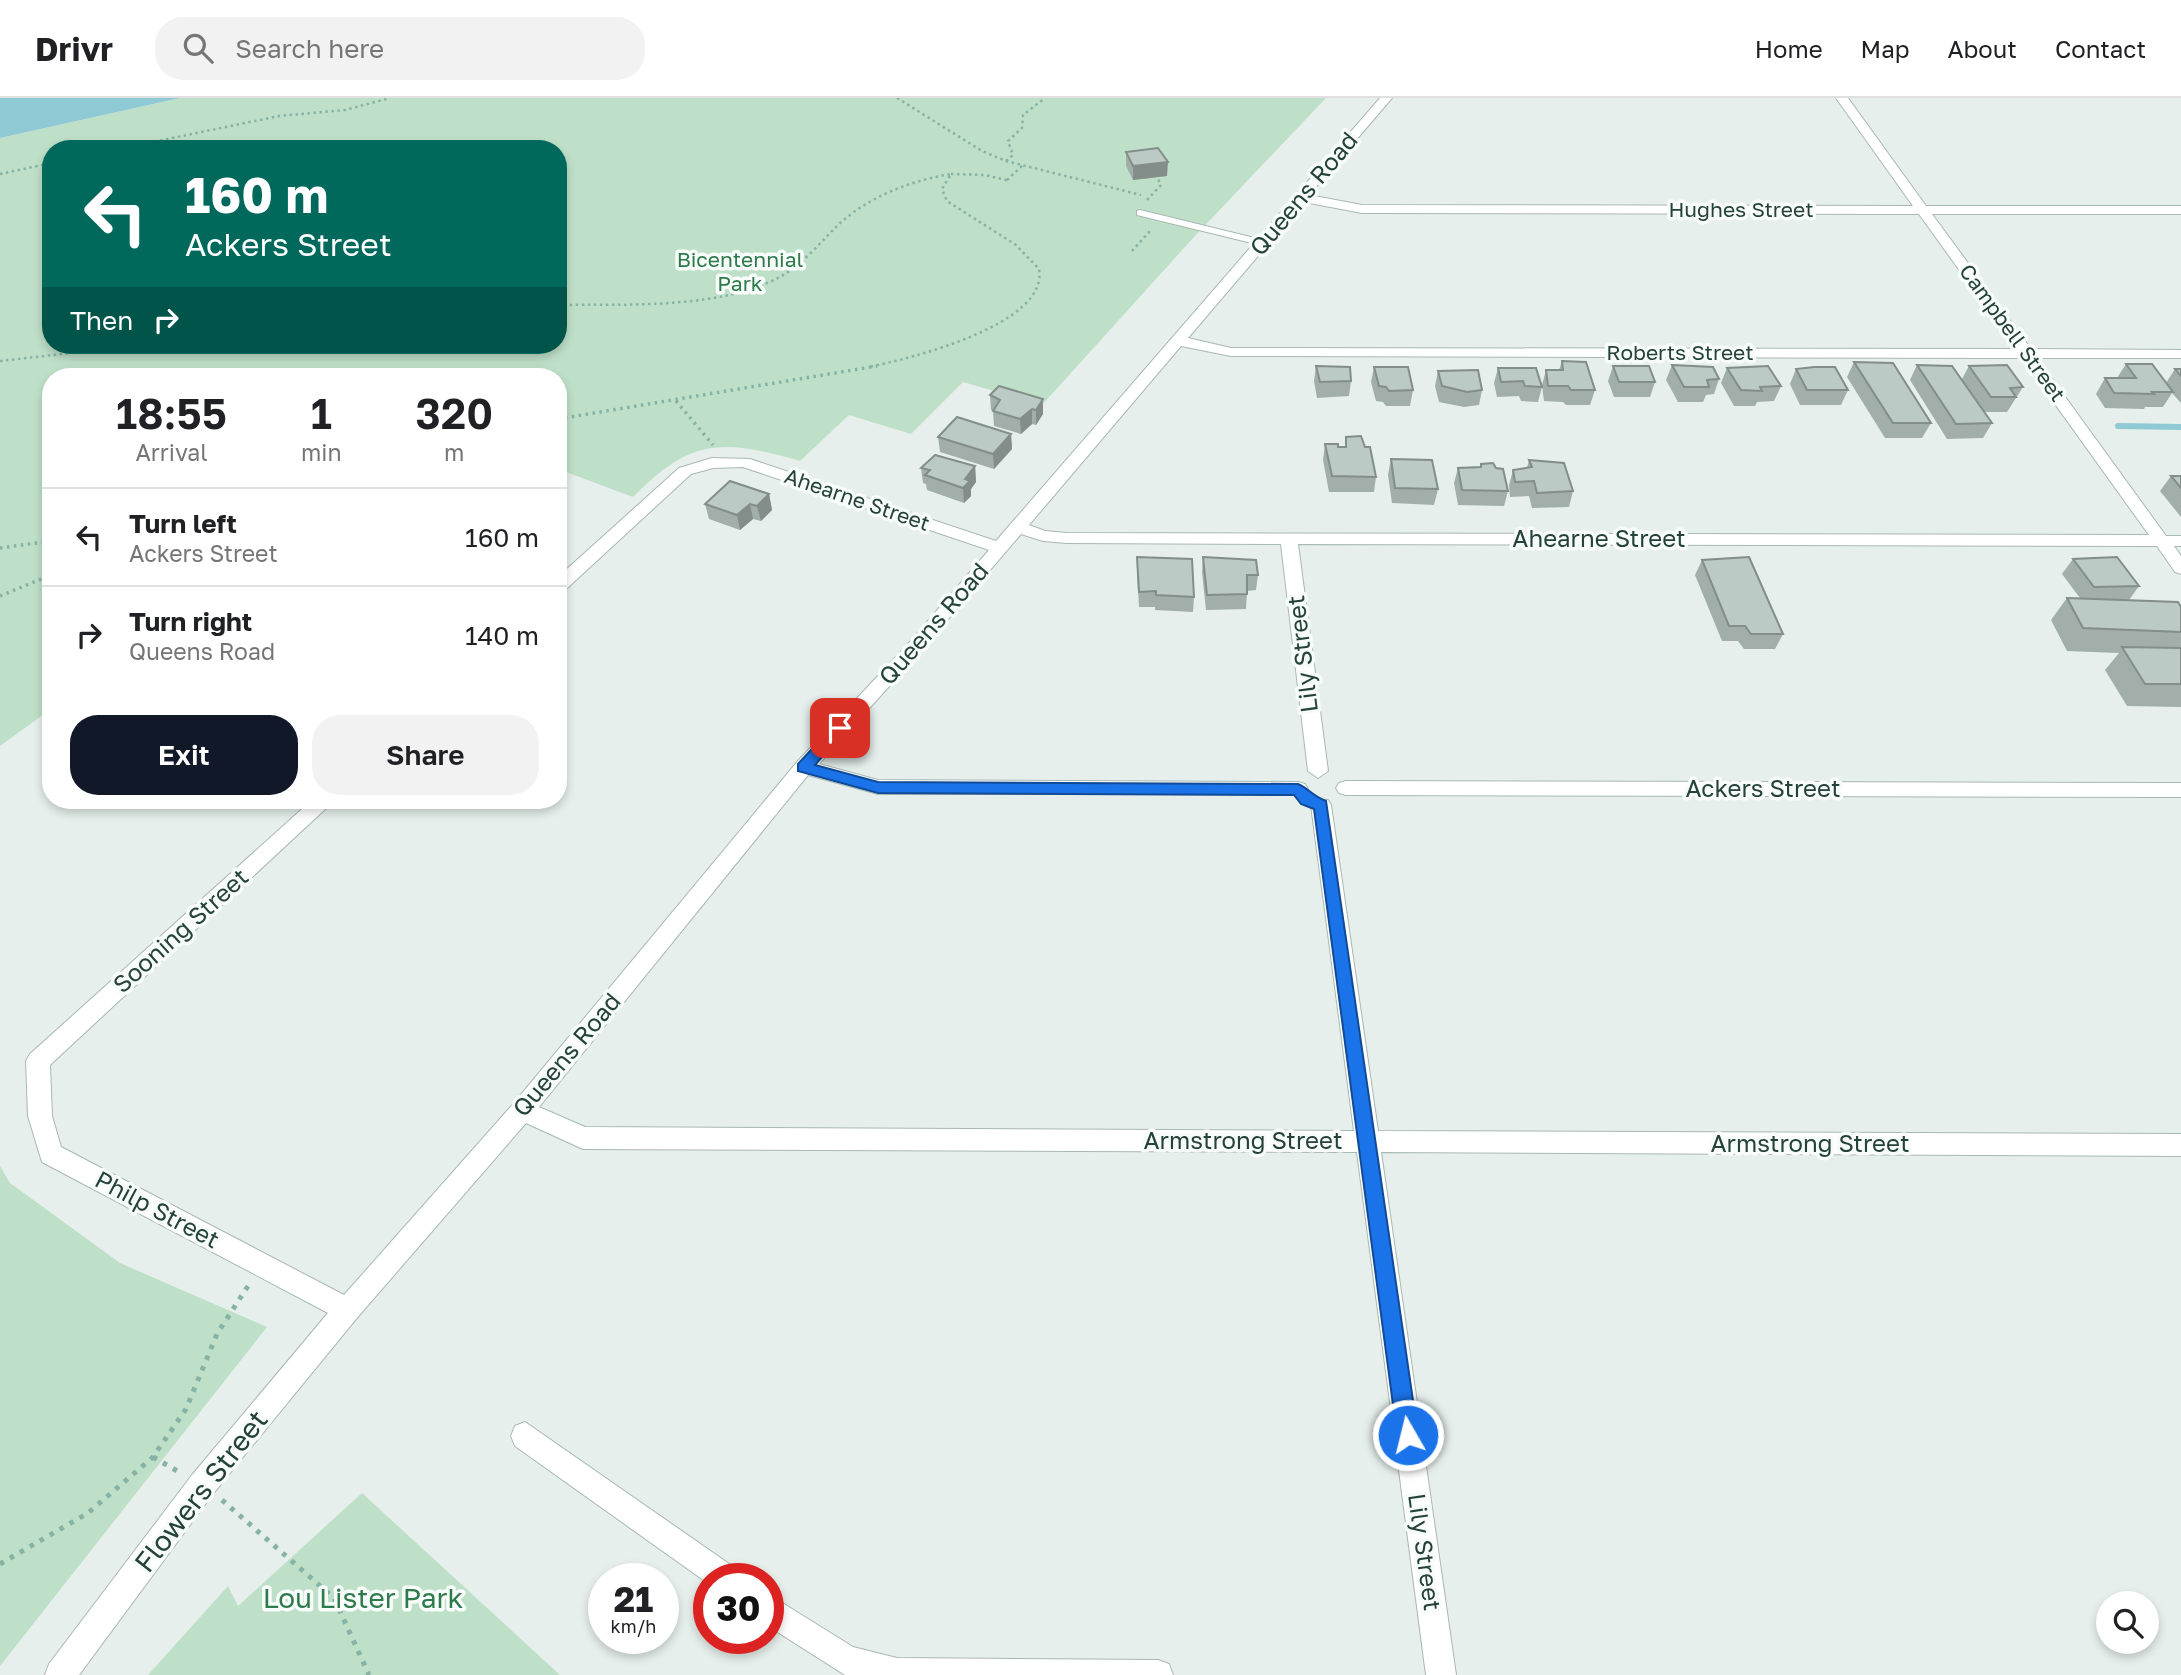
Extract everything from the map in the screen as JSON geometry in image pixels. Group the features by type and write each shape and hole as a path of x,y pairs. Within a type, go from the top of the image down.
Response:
{"street":[{"name":"Queens Road","path":"347,1310 522,1110 804,767 914,648 1303,198 1386,98"},
{"name":"Campbell Street","path":"1842,98 2181,568"},
{"name":"Hughes Street","path":"1303,198 1362,209 2181,210"},
{"name":"Roberts Street","path":"1180,341 1231,352 2181,354"},
{"name":"Ahearne Street","path":"715,463 744,462 1000,548"},
{"path":"567,579 685,471 715,463"},
{"name":"Ahearne Street","path":"1019,527 1043,536 1067,538 2181,541"},
{"name":"Lily Street","path":"1289,538 1318,771"},
{"path":"804,767 878,787 1298,789"},
{"path":"1318,771 1333,774 1346,788 1342,799 1321,806 1306,800 1298,789 1300,779 1318,771"},
{"name":"Ackers Street","path":"1346,788 2181,790"},
{"name":"Lily Street","path":"1321,806 1441,1675"},
{"name":"Sooning Street","path":"38,1061 315,809"},
{"name":"Philp Street","path":"38,1061 40,1116 51,1154 347,1310"},
{"name":"Armstrong Street","path":"522,1110 583,1138 2181,1145"},
{"name":"Flowers Street","path":"60,1675 202,1485 347,1310"},
{"path":"525,1436 704,1563"},
{"path":"784,1620 847,1661 897,1673 1158,1675"}],"lane":[{"path":"1140,213 1264,243"}],"path":[{"path":"161,140 256,120 345,110 390,98"},
{"path":"897,98 982,150 1006,161 1163,201"},
{"path":"1006,161 1013,155 1008,141 1022,128 1023,115 1045,98"},
{"path":"0,174 42,165"},
{"path":"567,305 632,303 722,294 777,278 857,210 898,190 951,174 985,175 1008,180 1022,166"},
{"path":"567,418 891,362 974,335 1000,321 1037,290 1041,278 1037,265 1014,243 953,208 942,193 943,185 951,174"},
{"path":"1150,197 1161,185 1158,179"},
{"path":"1132,251 1156,226"},
{"path":"0,360 56,354"},
{"path":"675,400 715,446 715,463"},
{"path":"0,548 42,542"},
{"path":"0,596 42,579"},
{"path":"0,1564 88,1513 153,1457 186,1409 217,1334 264,1266"},
{"path":"153,1457 202,1485 238,1511 334,1598 369,1675"}],"green space":[{"name":"Bicentennial Park","path":"180,98 1326,98 1194,237 1042,405 963,382 911,434 849,415 800,461 749,449 709,448 691,453 673,463 633,497 567,472 567,368 42,368 42,716 0,746 0,138"},
{"path":"0,1166 10,1183 120,1263 267,1327 0,1666"},
{"name":"Lou Lister Park","path":"362,1493 560,1675 148,1675 228,1586 238,1606"}],"water":[{"path":"0,98 180,98 0,138"}],"building":[{"path":"1158,148 1168,162 1133,166 1126,152"},
{"path":"1562,361 1586,362 1595,390 1548,386 1546,370 1563,370"},
{"path":"1854,362 1893,363 1931,423 1893,423"},
{"path":"2126,364 2152,364 2173,392 2114,393 2105,378 2136,378"},
{"path":"1672,365 1713,367 1719,379 1707,380 1709,387 1684,387"},
{"path":"1917,365 1952,366 1992,423 1956,424"},
{"path":"2007,365 2023,387 2010,388 2016,397 1991,397 1969,366"},
{"path":"1316,366 1350,367 1351,381 1320,382"},
{"path":"1613,366 1649,366 1655,382 1619,382"},
{"path":"1768,366 1781,386 1760,387 1762,391 1741,390 1727,368"},
{"path":"1374,367 1408,367 1413,390 1389,391 1386,387 1379,386"},
{"path":"1835,367 1848,390 1807,390 1796,369"},
{"path":"1498,368 1536,368 1542,387 1525,386 1523,381 1501,382"},
{"path":"1478,370 1482,390 1467,392 1442,386 1438,371"},
{"path":"999,386 1043,399 1036,410 1032,409 1020,419 993,411 1000,400 990,395"},
{"path":"957,417 1011,434 993,454 938,437"},
{"path":"1361,436 1365,447 1370,447 1376,477 1332,476 1325,444 1346,447 1346,437"},
{"path":"935,455 975,466 965,479 970,481 963,488 925,475 930,470 921,468"},
{"path":"1391,459 1432,460 1438,489 1395,488"},
{"path":"1529,460 1564,463 1573,491 1537,493 1534,481 1515,482 1513,470 1532,467"},
{"path":"1493,463 1496,468 1503,469 1508,491 1462,490 1458,468 1481,467 1481,464"},
{"path":"2171,476 2181,476 2181,488"},
{"path":"730,481 769,494 757,506 750,504 737,515 705,504"},
{"path":"1137,557 1192,559 1194,597 1156,595 1156,591 1139,592"},
{"path":"1203,557 1256,560 1258,575 1247,575 1247,594 1207,595"},
{"path":"1749,557 1783,634 1751,634 1745,626 1729,626 1702,560"},
{"path":"2117,557 2139,586 2094,587 2073,559"},
{"path":"2067,598 2178,602 2181,607 2181,632 2083,628"},
{"path":"2122,647 2181,648 2181,684 2145,684"}],"waterway":[{"path":"2118,426 2181,427"}],"route":[{"path":"840,728 804,767 855,783 878,787 1298,789 1306,800 1321,806 1408,1435"}]}
